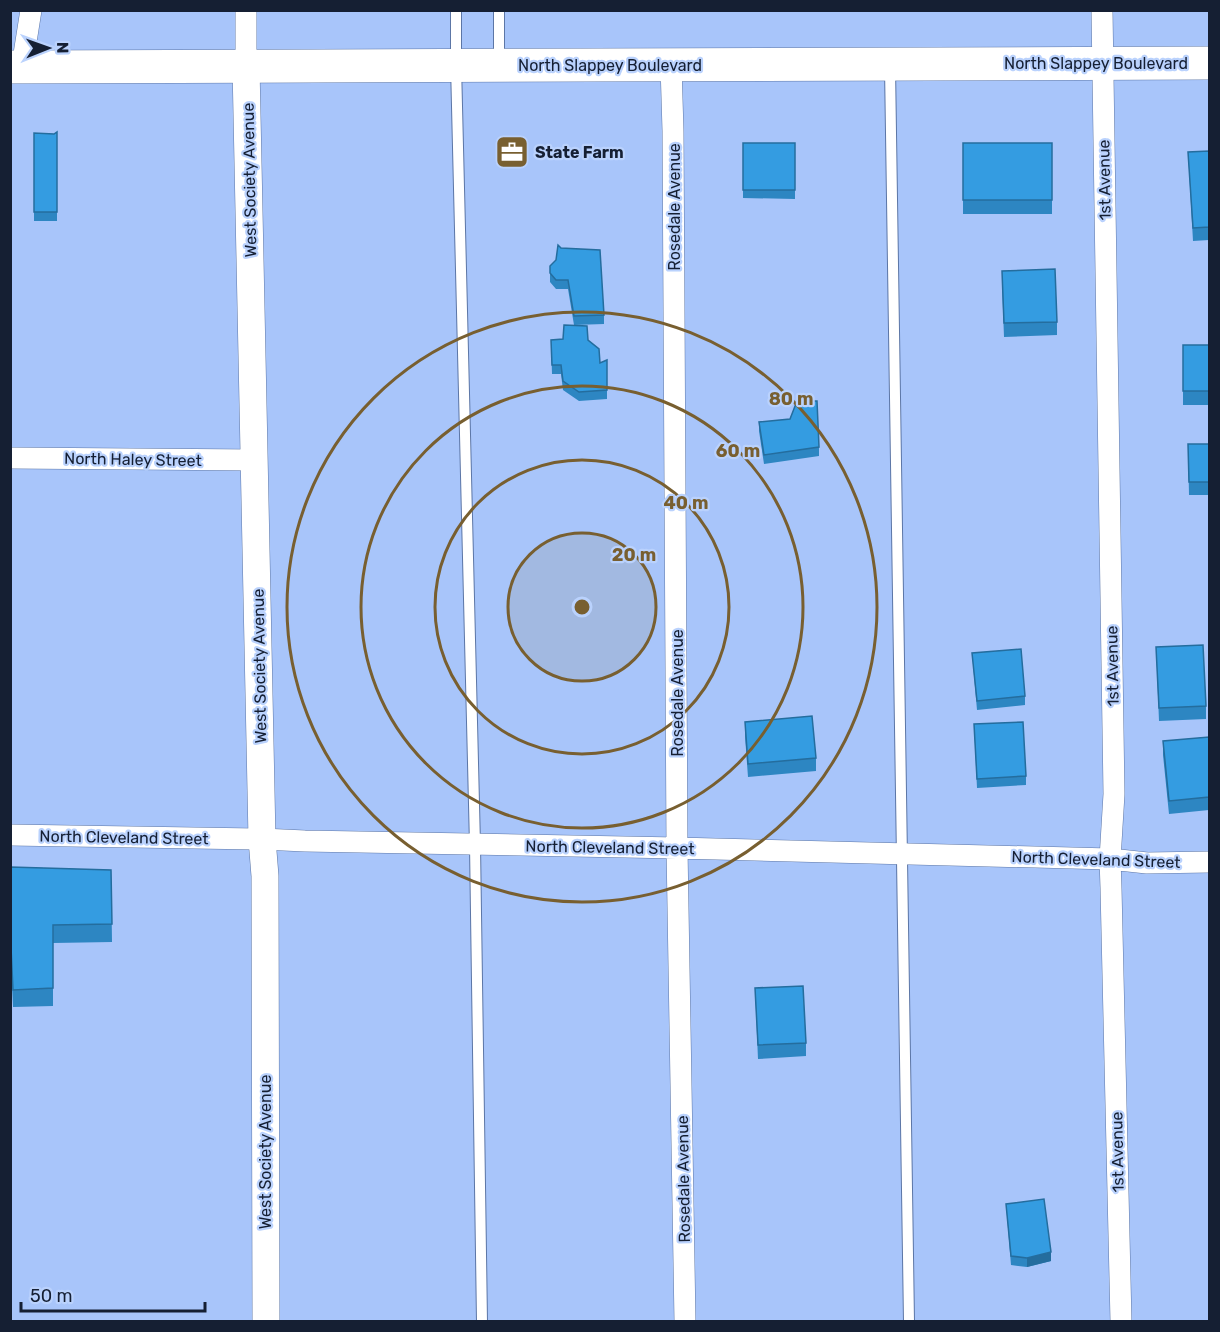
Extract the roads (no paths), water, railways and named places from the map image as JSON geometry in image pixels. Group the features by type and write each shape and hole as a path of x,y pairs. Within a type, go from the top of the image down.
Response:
{"main road":[{"name":"North Slappey Boulevard","path":"16,67 1209,63"}],"street":[{"path":"16,67 32,10"},
{"name":"West Society Avenue","path":"246,10 262,839 265,876 266,1322"},
{"name":"1st Avenue","path":"1102,10 1114,794 1110,859 1121,1322"},
{"name":"Rosedale Avenue","path":"671,65 685,1322"},
{"name":"North Haley Street","path":"10,458 255,460"},
{"name":"North Cleveland Street","path":"10,835 678,848 1110,859 1147,863 1209,862"}],"lane":[{"path":"456,10 475,845 482,1322"},
{"path":"499,10 499,65"},
{"path":"890,64 909,1322"}],"place":[{"name":"State Farm","path":"512,152"}]}
